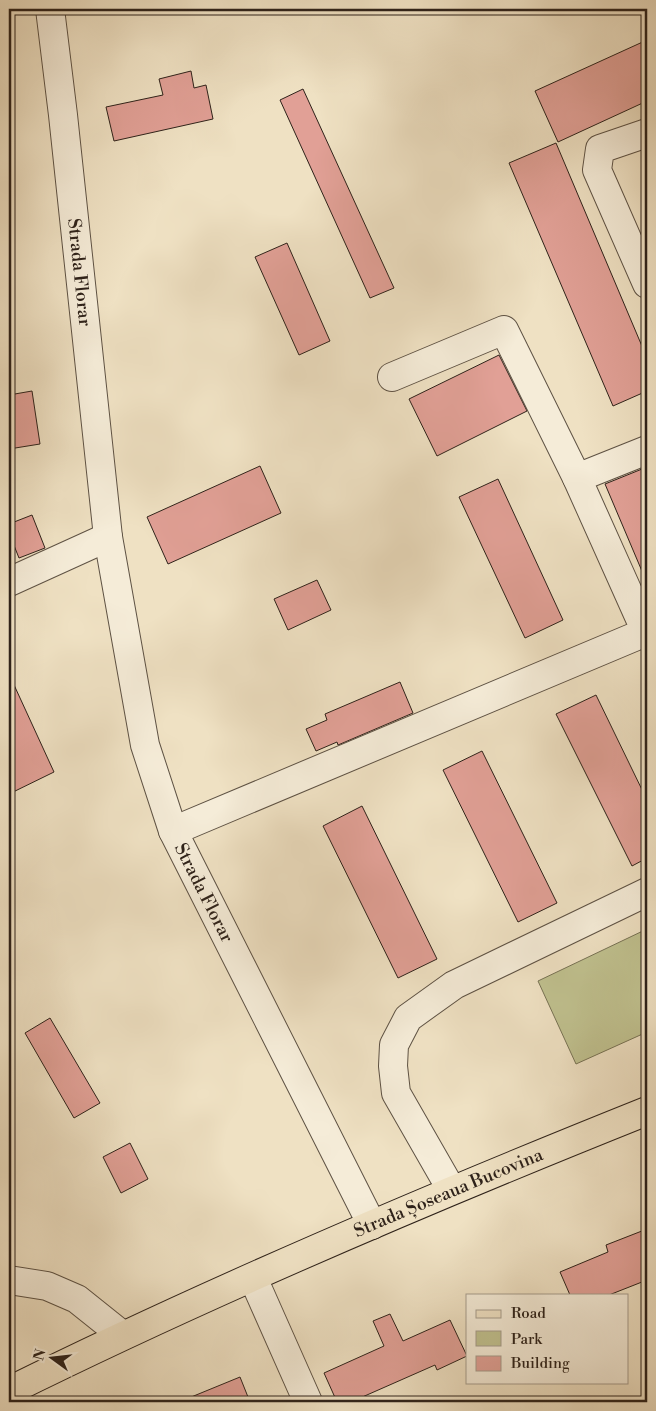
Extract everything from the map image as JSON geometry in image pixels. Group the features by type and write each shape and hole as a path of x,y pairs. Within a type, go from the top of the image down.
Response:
{"main road":[{"name":"Strada Șoseaua Bucovina","path":"9,1391 122,1335 451,1189 647,1111"}],"street":[{"name":"Strada Florar","path":"50,9 108,537 146,745 173,832 372,1225"},
{"path":"647,133 600,148 597,170 647,284"},
{"path":"173,832 647,632 577,478 504,330 392,377"},
{"path":"577,478 647,450"},
{"path":"9,582 108,537"},
{"path":"451,1189 396,1093 393,1066 394,1045 408,1018 454,985 647,892"},
{"path":"253,1278 308,1402"},
{"path":"9,1280 47,1286 77,1299 122,1335"}],"green space":[{"path":"647,929 647,1032 576,1064 538,981"}],"building":[{"path":"647,40 647,101 558,142 535,91"},
{"path":"191,71 194,88 206,85 213,119 114,141 106,107 163,95 159,79"},
{"path":"303,89 394,288 370,298 280,100"},
{"path":"556,143 647,358 647,391 613,406 509,163"},
{"path":"287,243 330,341 299,355 255,257"},
{"path":"499,355 527,411 437,456 409,399"},
{"path":"32,391 40,444 9,449 9,395"},
{"path":"260,466 281,513 168,564 147,517"},
{"path":"647,467 647,583 605,484"},
{"path":"498,479 563,620 525,638 459,497"},
{"path":"32,515 45,548 19,558 9,533 9,524"},
{"path":"317,580 331,610 288,630 274,599"},
{"path":"9,674 54,772 9,794"},
{"path":"400,682 413,713 338,745 337,742 316,751 306,729 327,720 325,714"},
{"path":"596,695 647,800 647,858 632,866 556,714"},
{"path":"482,751 557,903 518,922 443,770"},
{"path":"362,806 437,959 398,978 323,826"},
{"path":"50,1018 100,1103 74,1118 25,1033"},
{"path":"130,1143 148,1179 121,1193 103,1157"},
{"path":"647,1229 647,1280 612,1294 570,1294 560,1272 608,1252 606,1245"},
{"path":"390,1314 403,1341 450,1320 466,1356 437,1370 435,1365 351,1402 337,1402 324,1373 384,1346 373,1321"},
{"path":"240,1377 248,1397 235,1402 179,1402"}]}
